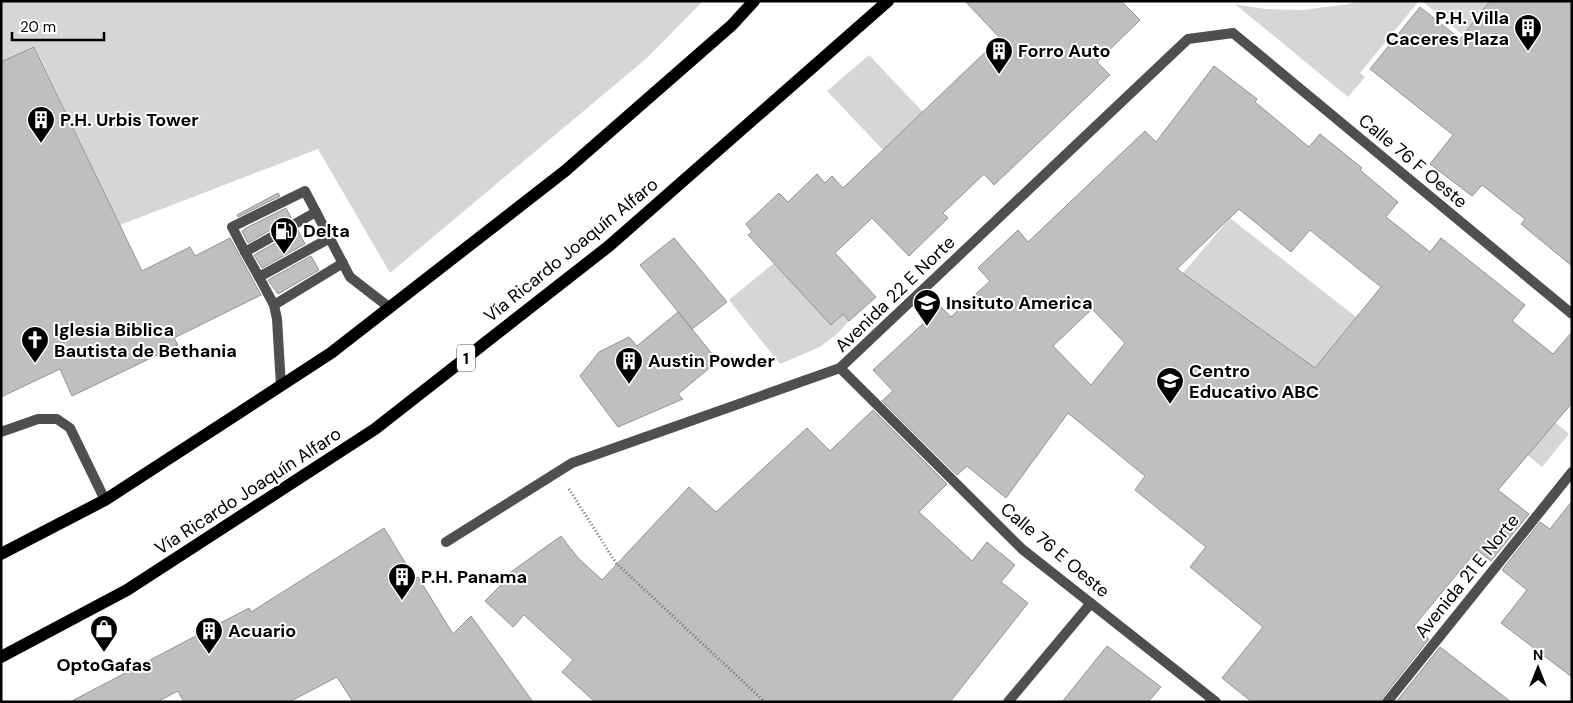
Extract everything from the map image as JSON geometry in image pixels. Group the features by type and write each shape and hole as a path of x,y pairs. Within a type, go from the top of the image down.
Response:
{"main road":[{"path":"1,554 105,500 331,353 565,171 732,25 754,1"},
{"name":"Vía Ricardo Joaquín Alfaro","path":"1,656 127,590 375,429 609,246 888,1"}],"street":[{"name":"Calle 76 F Oeste","path":"1233,33 1572,314"},
{"name":"Avenida 22 E Norte","path":"446,542 572,463 840,368 1188,38 1233,33"},
{"path":"280,386 277,320 274,305 232,227 305,191 350,277 390,308"},
{"path":"245,252 316,212"},
{"path":"259,277 330,238"},
{"path":"274,305 344,263"},
{"name":"Calle 76 E Oeste","path":"840,368 1022,548 1216,702"},
{"path":"1,432 38,419 58,419 70,428 105,500"},
{"name":"Avenida 21 E Norte","path":"1387,702 1571,475"},
{"path":"1008,702 1092,602"}],"path":[{"path":"558,471 616,563 766,702"}],"shaded area":[{"path":"1,1 703,1 647,58 390,273 318,149 120,225 35,47 1,62"},
{"path":"1356,1 1419,1 1360,73 1365,77 1348,97 1235,4 1265,9 1303,10 1349,4"},
{"path":"1422,1 1490,1 1463,35"},
{"path":"869,55 923,112 883,150 827,91"},
{"path":"1230,218 1356,317 1315,368 1183,273"},
{"path":"774,263 843,314 849,321 837,334 820,347 780,364 729,300"},
{"path":"1453,394 1555,422 1569,434 1542,467"}],"building":[{"path":"965,1 1121,1 1140,20 1097,62 1110,75 994,185 984,174 943,213 948,218 909,256 872,218 835,253 876,297 849,321 843,314 831,325 748,235 752,232 746,224 779,193 788,202 817,174 825,183 832,176 843,188 1000,38"},
{"path":"1490,1 1572,1 1572,266 1521,224 1525,219 1482,185 1472,196 1430,164 1453,135 1370,69 1420,7 1460,39"},
{"name":"P.H. Urbis Tower","path":"34,47 142,271 190,247 195,256 230,238 261,295 174,338 178,345 72,396 60,369 1,397 1,62"},
{"path":"1214,66 1257,99 1255,102 1309,147 1320,134 1362,168 1360,170 1398,202 1386,217 1430,252 1441,238 1525,305 1512,321 1553,354 1572,332 1572,403 1498,490 1529,514 1491,561 1477,550 1414,626 1429,639 1380,702 1252,702 1222,678 1263,627 1190,567 1206,547 1135,490 1145,476 1068,413 1006,498 967,466 957,475 882,401 893,391 873,370 941,307 951,317 990,281 978,268 1018,230 1028,242 1145,131 1156,142","holes":["1239,209 1291,252 1310,230 1381,287 1315,368 1177,269","1092,309 1125,343 1091,385 1053,346"]},
{"path":"278,193 280,196 238,217 237,215"},
{"path":"286,208 291,218 248,243 242,231 244,229"},
{"path":"298,230 305,244 262,268 254,255"},
{"path":"674,238 727,302 692,329 640,265"},
{"path":"311,256 319,270 278,294 268,280"},
{"name":"Austin Powder","path":"678,312 718,361 678,394 683,399 618,427 580,376 599,352 629,337 637,346"},
{"path":"873,410 947,484 919,512 972,561 987,542 1015,565 1001,582 1028,603 950,702 595,702 562,672 573,660 524,615 513,627 485,601 506,580 504,577 561,536 578,558 602,580 689,487 716,512 807,428 830,451"},
{"path":"1572,501 1572,677 1501,623 1527,590 1502,570 1540,522 1550,529"},
{"path":"384,528 415,579 418,577 453,634 471,616 533,702 353,702 337,677 289,702 184,702 178,691 157,702 70,702 249,608 251,612"},
{"path":"1107,646 1161,687 1148,702 1062,702"},
{"path":"1440,647 1511,702 1396,702"}],"place":[{"name":"P.H. Villa Caceres Plaza","path":"1528,52"},
{"name":"Forro Auto","path":"999,75"},
{"name":"P.H. Urbis Tower","path":"41,144"},
{"name":"Delta","path":"284,255"},
{"name":"Insituto America","path":"927,327"},
{"name":"Iglesia Biblica Bautista de Bethania","path":"35,364"},
{"name":"Austin Powder","path":"629,385"},
{"name":"Centro Educativo ABC","path":"1170,405"},
{"name":"P.H. Panama","path":"402,601"},
{"name":"OptoGafas","path":"104,653"},
{"name":"Acuario","path":"209,655"}]}
